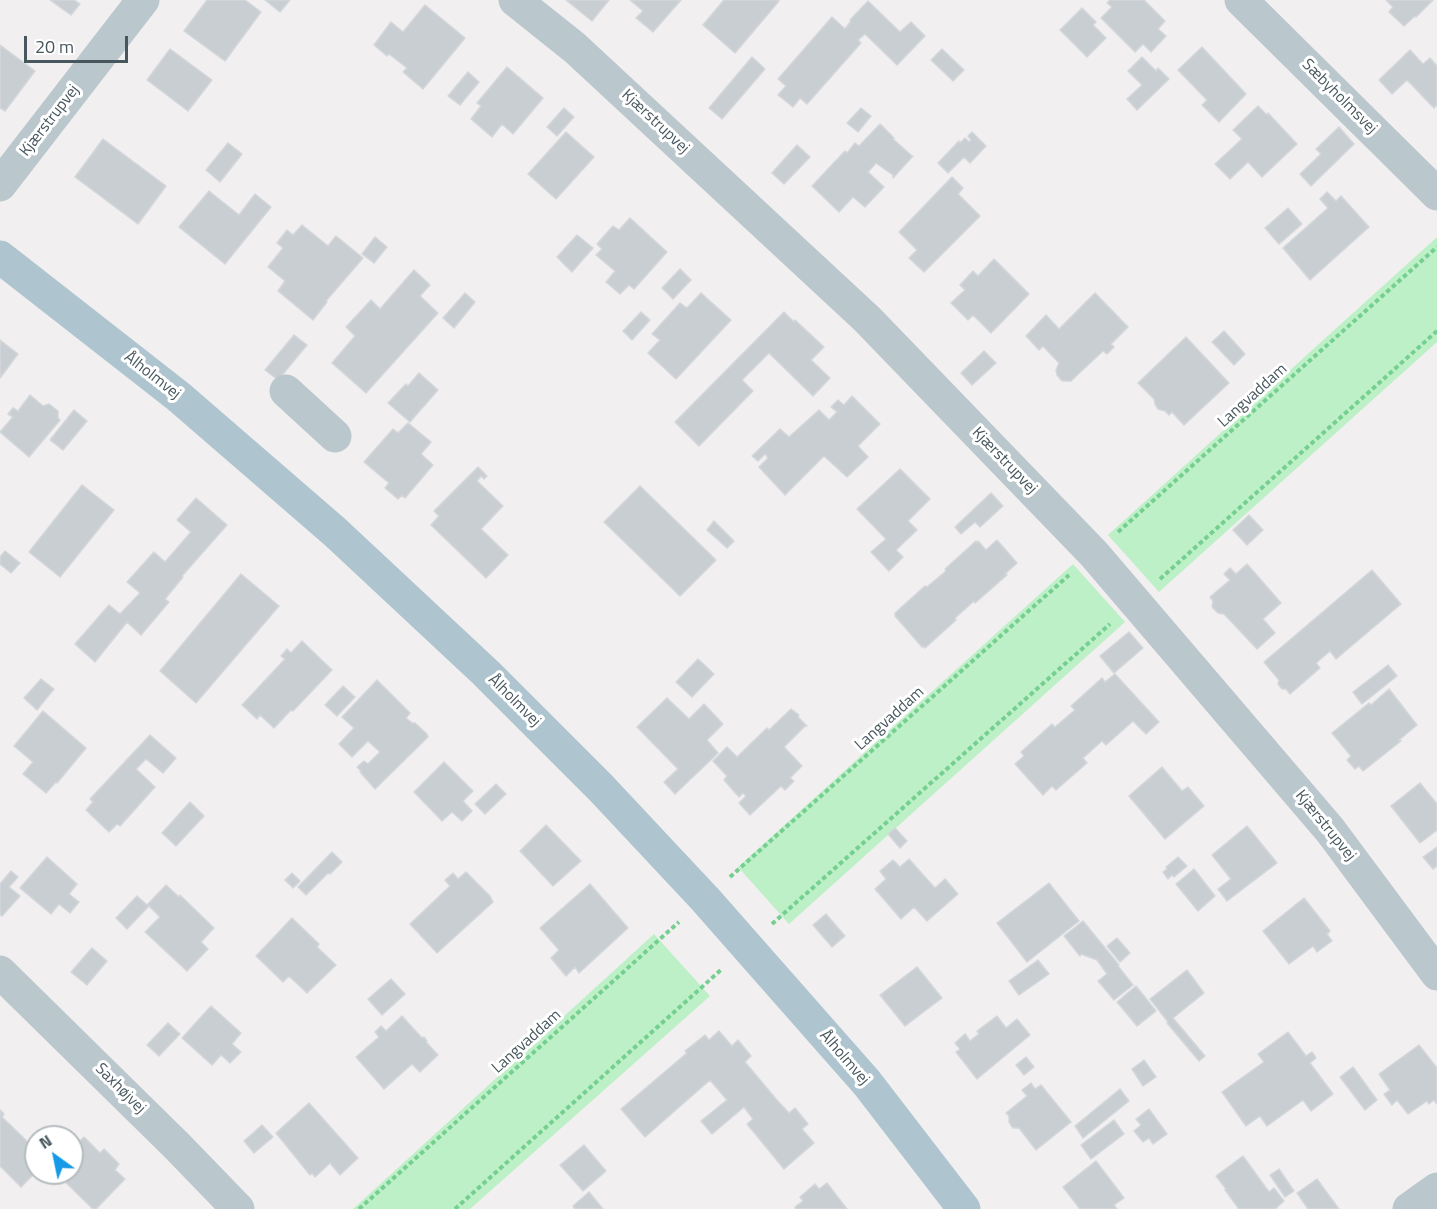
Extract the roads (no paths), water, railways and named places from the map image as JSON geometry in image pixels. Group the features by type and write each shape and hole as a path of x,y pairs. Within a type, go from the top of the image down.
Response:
{"main road":[{"name":"Ålholmvej","path":"0,257 179,397 335,532 502,689 601,788 705,899 867,1083 964,1209"}],"street":[{"name":"Kjærstrupvej","path":"0,185 143,0"},
{"name":"Kjærstrupvej","path":"515,0 575,48 867,319 1094,554 1330,830 1437,974"},
{"name":"Sæbyholmsvej","path":"1241,0 1437,194"},
{"path":"286,391 336,436"},
{"name":"Saxhøjvej","path":"0,972 238,1209"},
{"path":"1409,1209 1437,1189"}]}
